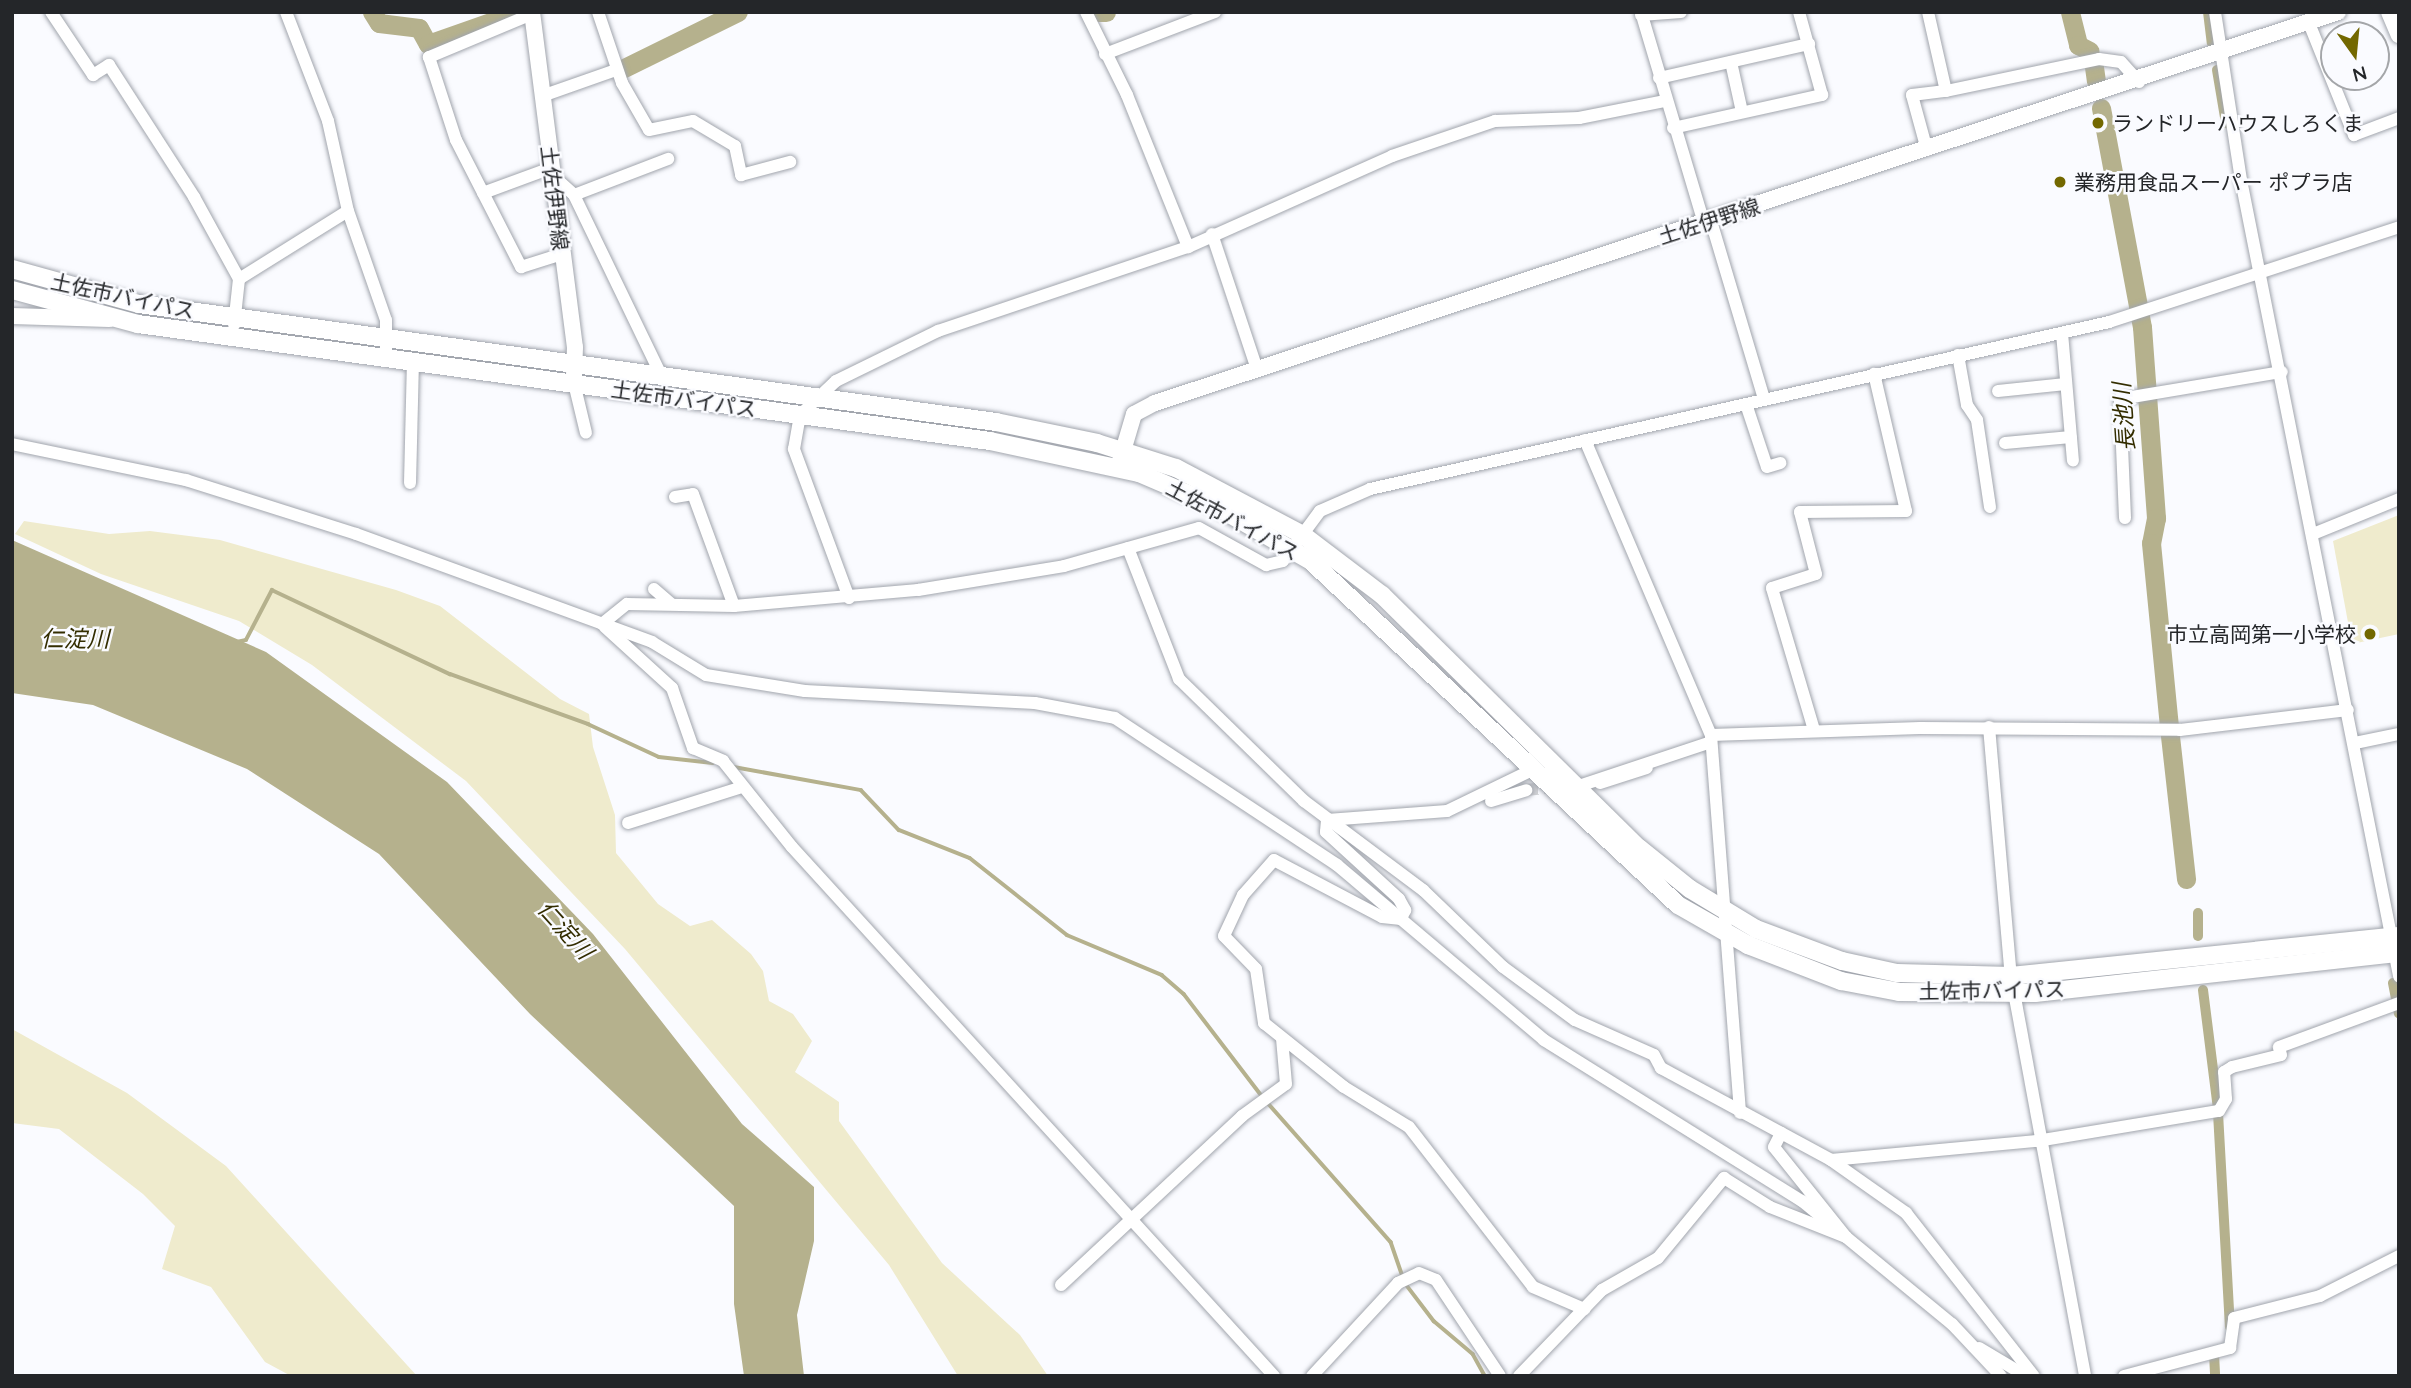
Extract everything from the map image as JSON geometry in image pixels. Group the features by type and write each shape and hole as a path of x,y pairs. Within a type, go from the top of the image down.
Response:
{"highway":[{"name":"土佐市バイパス","path":"12,269 87,293 235,319 387,340 800,415 1121,458"},
{"name":"土佐市バイパス","path":"12,290 109,319 386,359 575,374 662,377 996,422 1200,479 1382,595 1639,848 1725,912 1798,947 1897,973 2014,984"},
{"name":"土佐市バイパス","path":"1298,542 1632,866 1725,932 1841,981 1899,992 2014,984 2396,945"}],"main road":[{"name":"土佐伊野線","path":"1121,458 1130,421 1140,410 1257,369 2139,82 2338,12"},
{"path":"2389,12 2399,35"},
{"name":"土佐伊野線","path":"532,13 575,374"},
{"path":"18,317 35,306 31,296"},
{"path":"18,317 109,319"}],"street":[{"path":"51,12 93,75 109,65 239,279 232,337"},
{"path":"286,12 328,121 348,211 387,340 386,359"},
{"path":"598,12 616,70 649,130 693,121 735,146 741,175 790,162"},
{"path":"1086,12 1188,247"},
{"path":"1105,54 1215,12"},
{"path":"1681,12 1641,14 1673,128 1707,222 1764,399"},
{"path":"1673,128 1742,112 1823,101 1800,12"},
{"path":"1928,12 1946,91"},
{"path":"2215,12 2278,372 2396,945 2399,976"},
{"path":"532,13 429,57 456,140 521,267 562,254"},
{"path":"2309,23 2354,135 2399,118"},
{"path":"1659,78 1809,44"},
{"path":"1927,150 1912,95 1946,91 2099,59 2132,69 2139,82"},
{"path":"1731,62 1742,112"},
{"path":"542,96 616,70"},
{"path":"849,598 794,449 800,415 813,398 938,331 1188,247 1392,156 1495,121 1579,118 1665,101"},
{"path":"574,195 668,159"},
{"path":"483,193 552,171 574,195 662,377"},
{"path":"239,279 348,211"},
{"path":"602,624 627,604 734,606 849,598 1064,566 1199,528 1266,565 1298,542 1320,511 1345,496 2139,314 2262,276 2399,227"},
{"path":"1212,234 1257,369"},
{"path":"2062,332 2073,461"},
{"path":"1958,355 1967,405 1977,420 1990,507"},
{"path":"410,483 414,362"},
{"path":"2125,518 2120,398 2278,372"},
{"path":"575,374 586,433"},
{"path":"1814,730 1772,588 1816,574 1800,512 1906,511 1874,374"},
{"path":"1998,391 2066,384"},
{"path":"1746,404 1768,467 1780,463"},
{"path":"2005,443 2071,437"},
{"path":"1585,440 1711,738 1740,1113"},
{"path":"12,444 242,497 652,642 706,675 744,683 1035,702 1115,718 1269,816 1401,919 1544,1040 1791,1194 1978,1348 2026,1376"},
{"path":"675,497 693,494 734,606"},
{"path":"2313,534 2399,499"},
{"path":"1128,548 1180,680 1327,820 1423,890 1531,989 1575,1020 1654,1055 1661,1068 1830,1160 1924,1231 2034,1376"},
{"path":"654,589 671,604"},
{"path":"602,624 672,688 693,748 726,766 739,788 1132,1215 1274,1376"},
{"path":"1576,787 1711,738 1814,730 1989,727 2180,730 2348,710"},
{"path":"1989,727 2014,984 2037,1140 2085,1376"},
{"path":"2355,743 2399,734"},
{"path":"1600,783 1627,777 1674,751"},
{"path":"1447,811 1532,770"},
{"path":"628,823 739,788"},
{"path":"1327,820 1465,812 1526,790"},
{"path":"1327,820 1326,832 1399,899 1405,910 1401,919"},
{"path":"1401,919 1382,917 1283,862 1268,864 1244,895 1224,936 1256,969 1264,1023 1409,1127 1533,1287 1584,1309"},
{"path":"1830,1160 2037,1140 2219,1111 2225,1099 2224,1072 2232,1067 2281,1055 2279,1047 2396,1004"},
{"path":"1061,1285 1132,1215 1286,1084 1282,1038"},
{"path":"1781,1133 1774,1147 1846,1237"},
{"path":"1519,1376 1602,1290 1658,1258 1724,1178 1770,1207 1846,1237"},
{"path":"2124,1376 2230,1348 2234,1318 2320,1296 2399,1256"},
{"path":"1312,1376 1403,1280 1419,1273 1436,1280 1500,1376"},
{"path":"1978,1348 2001,1376"}],"shaded area":[{"path":"2399,515 2399,634 2352,644 2333,541"},
{"path":"24,521 109,534 150,531 220,540 396,590 440,606 560,699 589,714 593,747 615,815 616,853 658,904 690,926 712,920 751,954 763,971 769,1001 793,1014 812,1041 795,1072 839,1102 839,1121 942,1263 1020,1335 1048,1376 958,1376 889,1265 625,949 466,781 312,665 239,621 101,574 15,534"},
{"path":"12,1029 127,1093 226,1166 417,1376 291,1376 265,1362 211,1287 162,1269 175,1226 143,1194 59,1129 12,1123"}],"water":[{"name":"仁淀川","path":"12,540 266,652 447,782 593,934 742,1124 814,1187 814,1241 797,1315 804,1376 744,1376 734,1304 734,1206 530,1014 379,854 247,769 93,705 12,693"}],"waterway":[{"path":"372,12 379,23 419,28 428,44 513,14"},
{"path":"622,69 738,12"},
{"path":"1091,12 1106,12"},
{"name":"長池川","path":"2070,12 2078,45 2090,51"},
{"path":"2208,12 2212,43"},
{"name":"長池川","path":"2094,67 2096,81"},
{"path":"2217,70 2226,123"},
{"name":"長池川","path":"2101,108 2142,327 2156,518 2151,543 2169,725"},
{"path":"237,642 246,640 272,590 450,674 588,724 659,757 713,763"},
{"name":"長池川","path":"2170,736 2186,879"},
{"path":"734,767 861,790 899,830 970,858 1067,935 1162,975 1184,994 1262,1096"},
{"path":"2198,913 2198,936"},
{"path":"2393,983 2399,1013"},
{"path":"2203,990 2218,1108"},
{"path":"1267,1102 1391,1242 1403,1276"},
{"path":"2218,1113 2230,1327"},
{"path":"1405,1283 1434,1321 1473,1354 1485,1376"},
{"path":"2214,1354 2215,1376"}],"tunnel":[{"path":"1526,790 1557,787"}],"place":[{"name":"ランドリーハウスしろくま","path":"2098,123"},
{"name":"業務用食品スーパー ポプラ店","path":"2060,182"},
{"name":"市立高岡第一小学校","path":"2370,634"}]}
